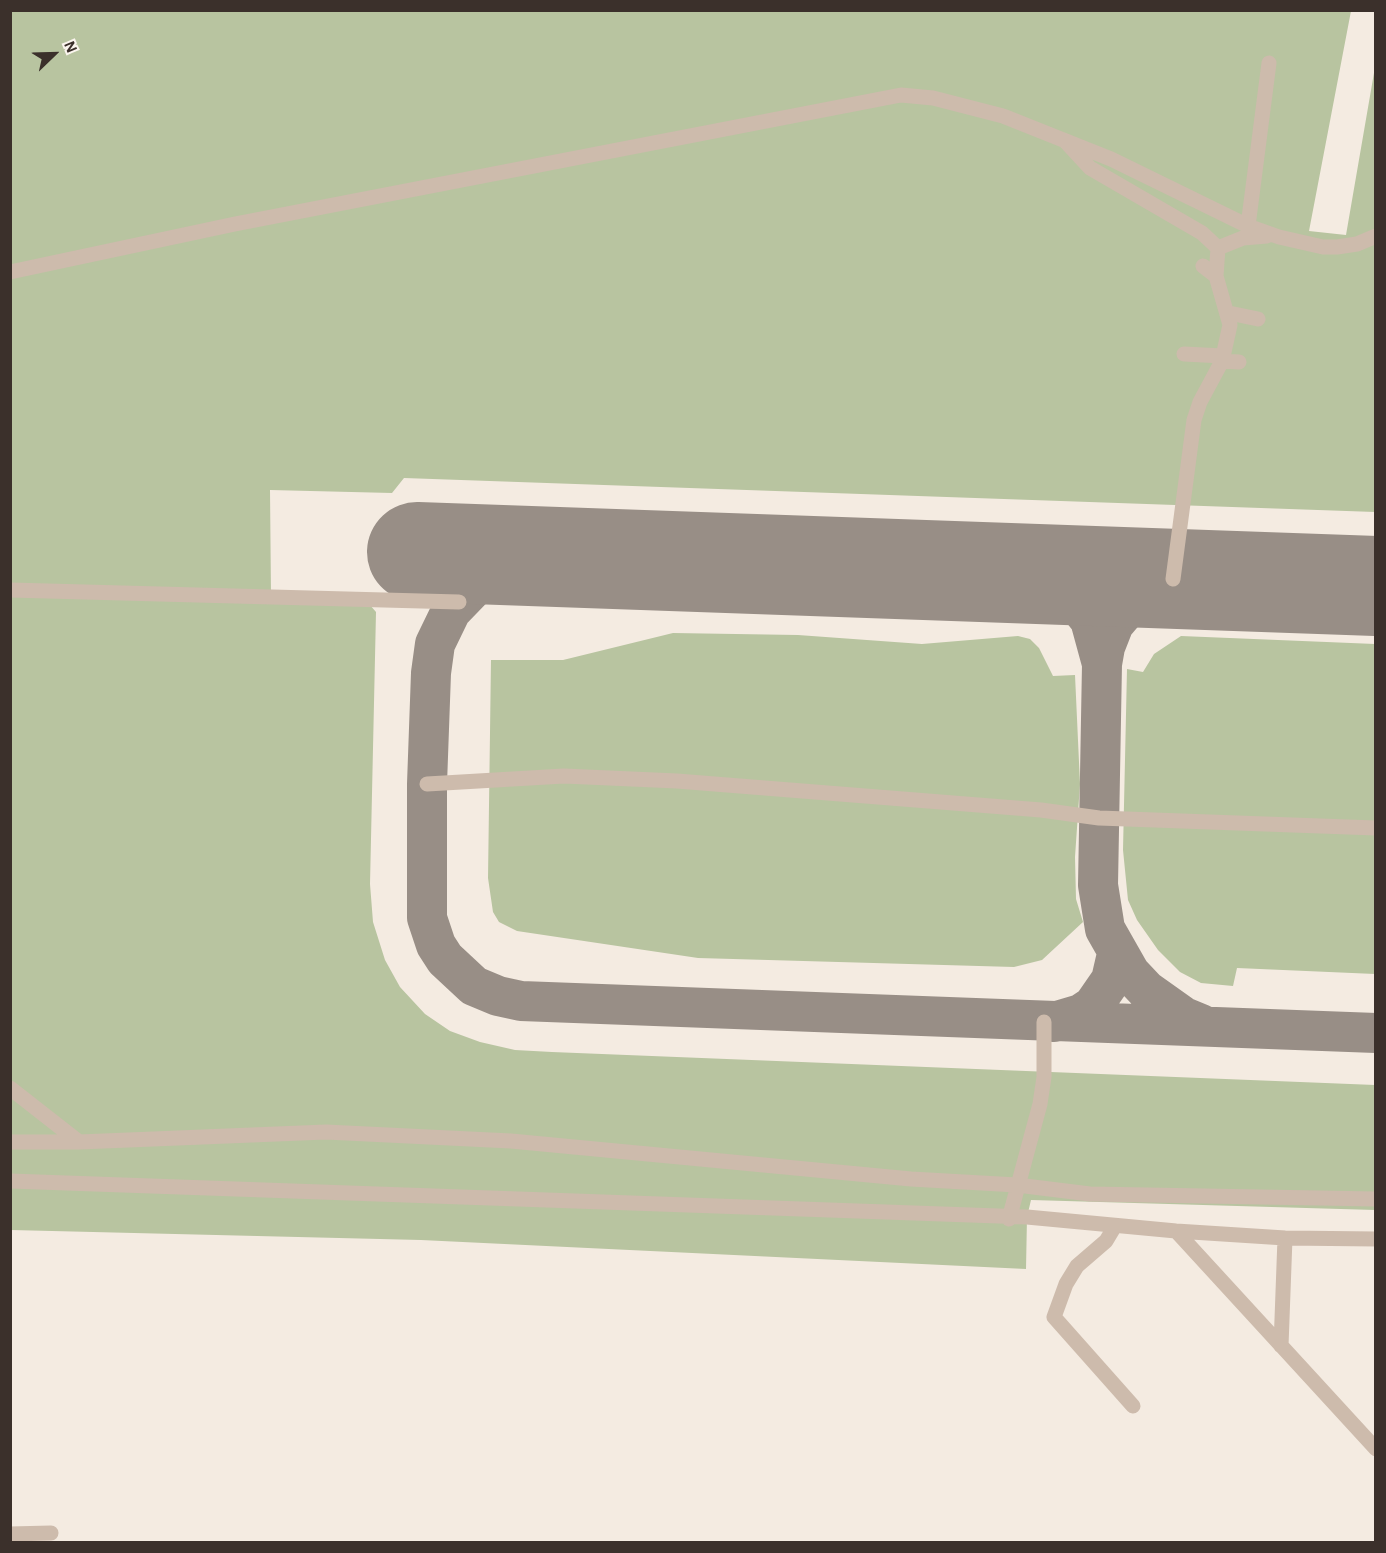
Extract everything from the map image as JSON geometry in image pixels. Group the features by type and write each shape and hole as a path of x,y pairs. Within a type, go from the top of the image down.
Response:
{"street":[{"path":"1248,226 1269,63"},
{"path":"10,272 235,224 901,95 933,98 1004,116 1111,159 1248,226 1279,237 1323,247 1336,247 1357,244 1376,236"},
{"path":"1063,139 1072,152 1090,168 1202,233 1218,248 1220,258 1216,276 1229,313 1230,325 1222,359 1200,402 1194,420 1173,579"},
{"path":"1218,248 1257,236 1279,237"},
{"path":"1203,266 1216,276"},
{"path":"1229,313 1258,319"},
{"path":"1184,354 1239,363"},
{"path":"10,590 459,602"},
{"path":"427,784 564,776 678,781 1041,810 1099,818 1376,828"},
{"path":"1009,1219 1040,1104 1044,1077 1044,1022"},
{"path":"10,1088 79,1142"},
{"path":"10,1142 79,1142 338,1133 511,1142 910,1179 1017,1185 1090,1194 1376,1199"},
{"path":"10,1181 1009,1219 1027,1217 1176,1231 1285,1238 1376,1239"},
{"path":"1115,1226 1106,1241 1073,1273 1054,1311 1054,1317 1133,1406"},
{"path":"1176,1231 1376,1449"},
{"path":"1281,1346 1285,1238"},
{"path":"10,1534 51,1533"}],"green space":[{"path":"11,11 1351,11 1309,231 1346,235 1375,67 1375,512 404,478 392,493 270,490 271,596 363,597 376,612 370,884 373,922 385,960 400,987 425,1014 450,1031 480,1042 515,1050 1375,1085 1375,1210 1031,1200 1027,1217 1026,1269 421,1240 11,1230"},
{"path":"673,633 798,635 922,644 1018,636 1030,639 1039,648 1053,676 1075,675 1080,784 1075,857 1076,899 1083,922 1042,960 1014,967 698,958 517,931 499,922 493,912 488,878 491,660 563,660"},
{"path":"1181,636 1375,644 1375,974 1237,968 1233,986 1201,983 1180,972 1158,950 1137,920 1128,900 1123,850 1127,669 1143,672 1154,654"}],"taxiway":[{"path":"550,557 516,565 479,582 451,611 435,644 431,673 427,784 427,918 436,945 445,959 474,986 498,996 521,1001 1376,1033"},
{"path":"1021,573 1036,569 1052,578 1070,595 1090,620 1102,664"},
{"path":"1181,579 1168,575 1137,597 1114,624 1105,647 1102,664 1098,885 1105,929 1130,973 1146,990 1184,1017 1201,1024"},
{"path":"1054,1022 1081,1014 1093,1006 1111,980 1117,954"}],"runway":[{"path":"417,552 1376,586"}]}
